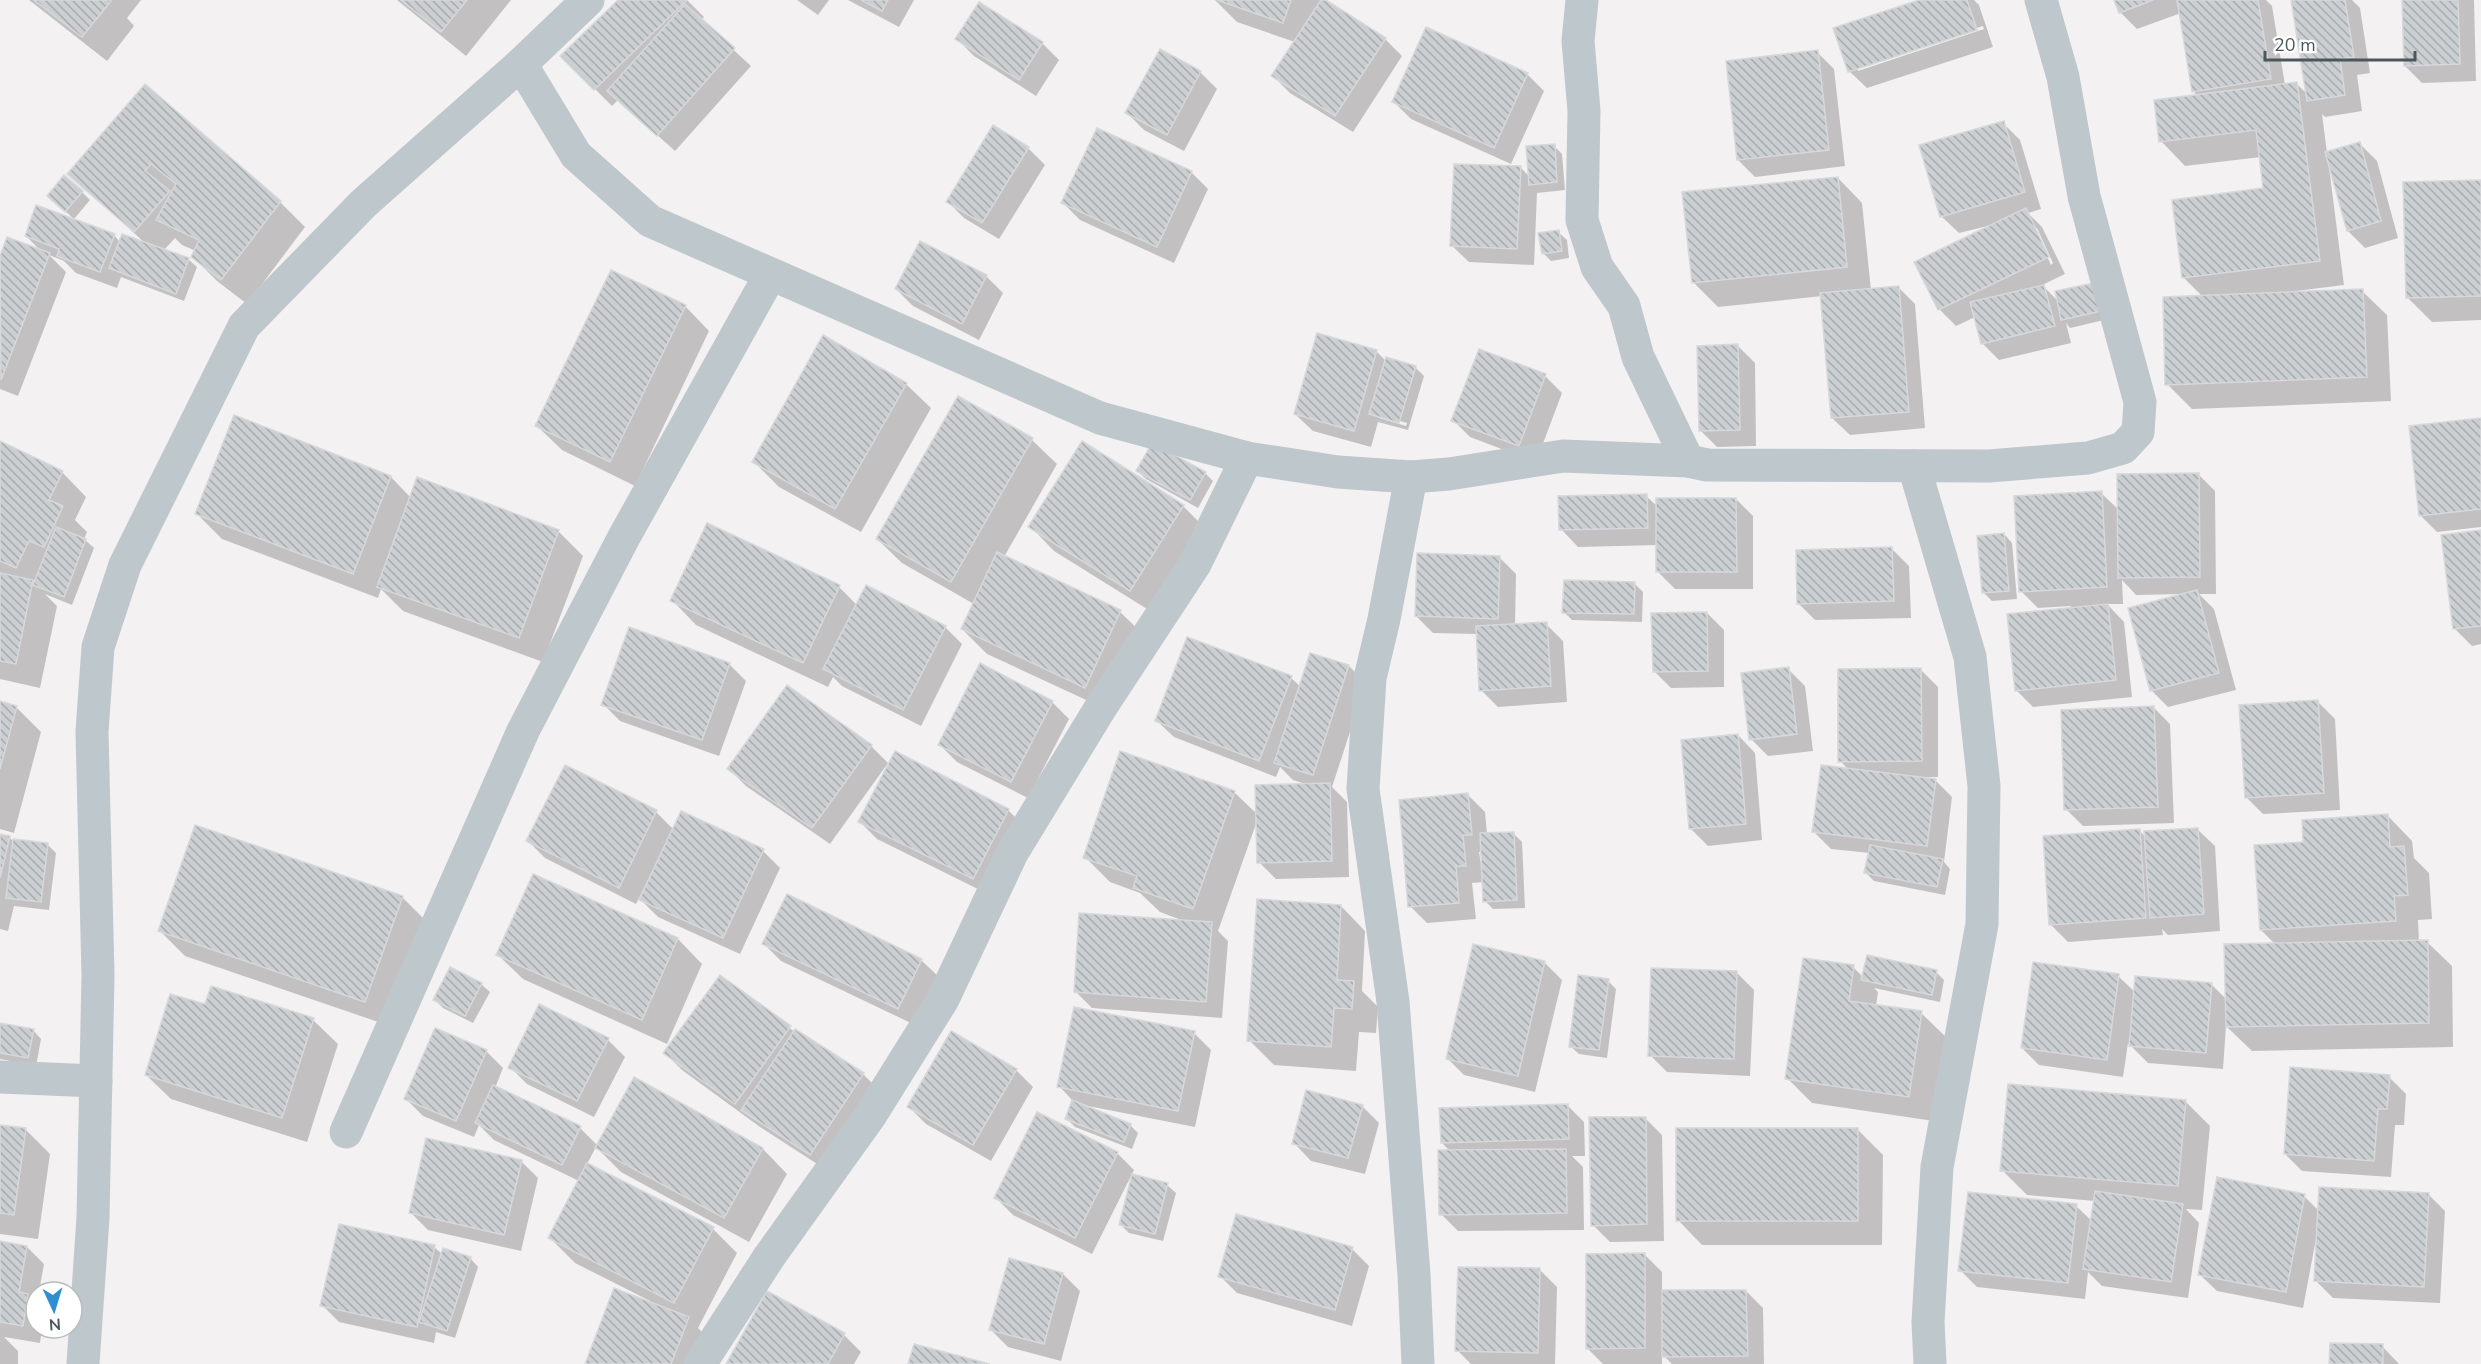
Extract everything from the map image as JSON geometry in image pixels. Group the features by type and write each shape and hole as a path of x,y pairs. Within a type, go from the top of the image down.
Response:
{"street":[{"path":"83,1364 93,1218 98,975 92,732 98,647 125,565 244,326 364,202 520,64 588,0"},
{"path":"1582,0 1578,40 1584,111 1582,220 1597,267 1624,306 1638,357 1688,460"},
{"path":"520,64 576,155 650,221 1100,418 1247,458 1338,472 1411,477 1449,474 1563,456 1688,460 1707,465 1989,466 2088,458 2124,448 2138,432 2140,402 2084,196 2063,77 2041,0"},
{"path":"346,1132 523,731 624,537 770,275"},
{"path":"700,1364 770,1257 870,1116 943,999 1012,854 1101,707 1195,564 1247,458"},
{"path":"1914,466 1970,657 1984,786 1982,924 1937,1167 1928,1322 1930,1364"},
{"path":"1411,477 1384,619 1370,678 1363,789 1393,1002 1414,1275 1418,1364"},
{"path":"0,1077 96,1081"}],"building":[{"path":"34,0 110,0 111,1 82,37"},
{"path":"401,0 467,0 441,32"},
{"path":"618,0 687,0 594,90 560,56"},
{"path":"861,0 888,0 882,11"},
{"path":"1217,0 1291,0 1283,23"},
{"path":"1321,0 1326,0 1386,38 1335,116 1271,76"},
{"path":"1919,0 1967,0 1977,30 1848,72 1833,28"},
{"path":"2114,0 2153,0 2119,13"},
{"path":"2177,0 2258,0 2271,79 2192,92"},
{"path":"2291,0 2345,0 2354,57 2340,59 2345,95 2307,101"},
{"path":"2402,0 2458,0 2460,64 2404,66"},
{"path":"979,2 1043,42 1019,80 955,39"},
{"path":"685,4 735,48 657,136 607,91"},
{"path":"1426,27 1528,73 1494,148 1392,102"},
{"path":"1160,49 1201,71 1167,135 1125,113"},
{"path":"1818,50 1829,150 1737,160 1726,61"},
{"path":"2297,82 2320,261 2182,278 2172,200 2263,188 2256,130 2159,142 2154,100"},
{"path":"145,84 281,201 221,280 191,257 199,240 156,220 176,184 151,164 145,171 170,191 134,232 67,174"},
{"path":"2004,121 2025,192 1940,217 1919,145"},
{"path":"993,125 1029,147 982,223 946,202"},
{"path":"1097,128 1192,171 1157,247 1061,203"},
{"path":"2360,142 2381,221 2347,231 2325,152"},
{"path":"1555,144 1557,182 1529,185 1526,146"},
{"path":"1454,164 1521,166 1517,249 1450,246"},
{"path":"64,175 83,191 65,212 47,196"},
{"path":"1838,177 1847,267 1692,283 1682,192"},
{"path":"2481,180 2481,296 2406,298 2403,182"},
{"path":"36,205 115,234 100,272 57,256 59,249 25,236"},
{"path":"2026,208 2049,257 1938,310 1914,262"},
{"path":"1559,230 1562,251 1542,254 1538,233"},
{"path":"122,234 189,258 176,294 109,268"},
{"path":"7,237 50,253 1,380 0,256"},
{"path":"920,241 987,275 962,324 895,289"},
{"path":"611,270 686,305 610,462 535,426"},
{"path":"2099,282 2106,310 2061,320 2055,291"},
{"path":"2044,285 2055,326 1981,344 1970,302"},
{"path":"1899,286 1909,412 1831,418 1820,293"},
{"path":"2363,289 2367,377 2165,385 2163,297"},
{"path":"1317,333 1377,350 1354,431 1294,414"},
{"path":"823,335 907,383 835,509 752,462"},
{"path":"1738,344 1740,430 1699,431 1697,346"},
{"path":"1479,349 1546,374 1519,446 1451,421"},
{"path":"1386,357 1416,366 1399,423 1369,414"},
{"path":"958,396 1033,438 951,582 876,539"},
{"path":"234,415 391,476 353,574 195,514"},
{"path":"2481,418 2481,509 2419,516 2409,426"},
{"path":"0,441 63,471 49,500 63,506 44,547 29,541 16,568 0,561"},
{"path":"1082,441 1184,505 1130,591 1028,527"},
{"path":"1152,443 1206,472 1190,500 1136,471"},
{"path":"2199,473 2200,577 2118,578 2117,474"},
{"path":"417,477 559,530 519,638 377,587"},
{"path":"2102,491 2107,587 2019,592 2014,496"},
{"path":"1647,494 1648,528 1559,530 1558,496"},
{"path":"1656,498 1736,498 1737,572 1656,572"},
{"path":"707,523 840,585 803,663 670,601"},
{"path":"56,527 86,539 64,597 33,585"},
{"path":"2481,530 2481,626 2453,629 2441,535"},
{"path":"2004,533 2009,591 1982,593 1977,536"},
{"path":"1892,547 1894,601 1797,604 1796,550"},
{"path":"997,552 1121,610 1085,688 961,629"},
{"path":"1417,553 1500,556 1498,619 1415,616"},
{"path":"0,573 33,580 16,664 0,661"},
{"path":"1564,580 1635,582 1634,614 1562,613"},
{"path":"866,585 946,626 903,710 823,669"},
{"path":"2197,590 2219,673 2150,691 2128,608"},
{"path":"2108,604 2116,680 2015,691 2007,614"},
{"path":"1707,612 1708,671 1653,672 1651,613"},
{"path":"1547,622 1551,686 1479,691 1476,626"},
{"path":"629,627 730,663 702,740 601,705"},
{"path":"1187,637 1292,676 1259,761 1155,721"},
{"path":"1310,653 1349,665 1313,775 1274,763"},
{"path":"980,663 1053,701 1011,782 938,745"},
{"path":"1789,667 1797,734 1749,740 1741,673"},
{"path":"1921,668 1922,761 1838,762 1838,669"},
{"path":"787,685 872,745 812,828 727,769"},
{"path":"2318,700 2324,793 2245,798 2239,705"},
{"path":"0,701 17,706 0,769"},
{"path":"2154,706 2158,807 2064,810 2061,710"},
{"path":"1738,734 1746,824 1689,829 1681,740"},
{"path":"895,751 1009,809 973,879 858,822"},
{"path":"1120,751 1235,791 1193,909 1133,888 1137,876 1083,858"},
{"path":"565,765 657,810 619,888 526,841"},
{"path":"1821,765 1936,779 1927,846 1812,832"},
{"path":"1330,783 1332,861 1257,863 1255,785"},
{"path":"1468,793 1472,835 1463,835 1466,866 1456,866 1459,903 1408,907 1399,800"},
{"path":"681,811 764,849 723,938 639,900"},
{"path":"2388,814 2390,847 2404,846 2408,895 2394,896 2396,921 2260,930 2254,845 2303,842 2302,820"},
{"path":"195,825 403,896 365,1002 158,931"},
{"path":"2198,828 2204,914 2150,918 2144,831"},
{"path":"2140,829 2146,918 2049,925 2043,836"},
{"path":"1514,832 1517,900 1483,902 1480,833"},
{"path":"0,834 10,836 0,878"},
{"path":"13,839 48,843 41,902 6,898"},
{"path":"1870,845 1943,859 1937,887 1864,873"},
{"path":"533,874 678,938 642,1020 496,955"},
{"path":"787,894 922,959 898,1009 762,944"},
{"path":"1257,899 1341,905 1337,980 1354,981 1352,1009 1334,1008 1331,1047 1247,1041"},
{"path":"1079,913 1212,922 1206,1002 1074,992"},
{"path":"2428,940 2429,1023 2226,1027 2224,944"},
{"path":"1473,944 1545,961 1518,1076 1446,1059"},
{"path":"1867,955 1937,970 1932,995 1861,980"},
{"path":"1803,958 1854,965 1849,1001 1922,1011 1909,1097 1785,1079"},
{"path":"2033,962 2119,974 2107,1060 2021,1048"},
{"path":"450,967 482,983 465,1016 433,1000"},
{"path":"1651,968 1737,971 1734,1059 1648,1056"},
{"path":"720,975 791,1026 735,1104 663,1053"},
{"path":"1578,975 1609,979 1599,1050 1569,1047"},
{"path":"2135,976 2212,983 2206,1053 2129,1046"},
{"path":"211,986 314,1018 282,1118 145,1075 170,994 205,1004"},
{"path":"539,1004 609,1038 577,1101 508,1068"},
{"path":"1074,1007 1195,1031 1178,1111 1057,1087"},
{"path":"0,1023 34,1029 28,1058 0,1053"},
{"path":"435,1028 487,1050 456,1121 404,1099"},
{"path":"795,1029 864,1073 810,1155 741,1110"},
{"path":"951,1031 1017,1069 973,1145 907,1107"},
{"path":"2290,1067 2390,1075 2387,1109 2378,1109 2374,1161 2284,1154"},
{"path":"634,1077 763,1148 724,1218 595,1148"},
{"path":"2008,1084 2186,1100 2178,1186 2000,1171"},
{"path":"493,1085 581,1126 562,1165 475,1123"},
{"path":"1306,1090 1363,1105 1348,1158 1292,1144"},
{"path":"1072,1100 1131,1124 1124,1142 1065,1119"},
{"path":"1568,1104 1569,1139 1441,1143 1439,1108"},
{"path":"1037,1112 1118,1152 1075,1238 994,1198"},
{"path":"1589,1117 1646,1117 1647,1224 1591,1226"},
{"path":"0,1125 26,1128 14,1215 0,1213"},
{"path":"1676,1128 1858,1128 1858,1221 1676,1221"},
{"path":"426,1138 522,1160 504,1235 409,1213"},
{"path":"1566,1149 1567,1213 1439,1215 1438,1150"},
{"path":"587,1163 714,1227 674,1303 548,1238"},
{"path":"1132,1174 1168,1183 1155,1234 1119,1225"},
{"path":"2217,1177 2305,1194 2286,1292 2198,1275"},
{"path":"2319,1187 2429,1193 2424,1287 2314,1281"},
{"path":"2095,1191 2183,1204 2171,1282 2083,1269"},
{"path":"1968,1192 2077,1204 2068,1283 1958,1271"},
{"path":"1236,1214 1353,1247 1335,1310 1218,1277"},
{"path":"339,1224 435,1245 417,1327 320,1306"},
{"path":"0,1241 27,1246 19,1292 24,1293 23,1326 0,1322"},
{"path":"443,1248 471,1257 447,1331 419,1322"},
{"path":"1645,1253 1645,1348 1586,1349 1586,1254"},
{"path":"1009,1258 1063,1273 1044,1344 989,1330"},
{"path":"1458,1267 1540,1268 1538,1353 1455,1351"},
{"path":"614,1288 689,1317 671,1364 585,1364"},
{"path":"1662,1290 1746,1290 1748,1356 1662,1357"},
{"path":"767,1291 845,1333 828,1364 726,1364"},
{"path":"2330,1343 2383,1344 2383,1364 2329,1364"},
{"path":"914,1344 990,1364 908,1364"}]}
